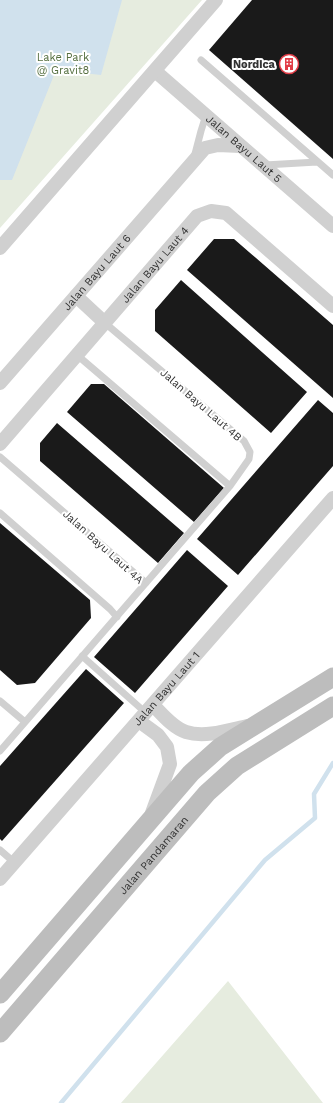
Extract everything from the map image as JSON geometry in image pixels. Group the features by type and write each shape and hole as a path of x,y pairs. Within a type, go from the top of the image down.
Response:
{"main road":[{"path":"0,994 191,773 220,747 333,677"},
{"name":"Jalan Pandamaran","path":"0,1033 207,793 237,766 333,706"}],"street":[{"path":"0,248 216,0"},
{"name":"Jalan Bayu Laut 5","path":"155,71 333,226"},
{"name":"Jalan Bayu Laut 6","path":"0,383 205,148 218,145 240,146"},
{"name":"Jalan Bayu Laut 4","path":"0,444 197,216 211,211 226,213 333,306"},
{"name":"Jalan Bayu Laut 4B","path":"76,296 105,323"},
{"name":"Jalan Bayu Laut 1","path":"0,880 333,498"},
{"path":"146,713 168,720 186,732 212,733 256,724"},
{"path":"146,713 158,735 167,747 170,764 151,818"}],"lane":[{"path":"201,60 333,176"},
{"name":"Jalan Bayu Laut 6","path":"193,161 200,131 206,116"},
{"path":"262,165 317,162"},
{"name":"Jalan Bayu Laut 4B","path":"105,323 244,441 250,452 249,459 230,486"},
{"path":"77,355 230,486 146,583"},
{"name":"Jalan Bayu Laut 4A","path":"0,457 146,583 25,722"},
{"path":"0,513 110,609 117,617"},
{"path":"82,656 146,713"},
{"path":"0,701 25,722 0,751"},
{"path":"0,850 15,863"}],"green space":[{"name":"Lake Park @ Gravit8","path":"0,0 202,0 0,228"},
{"path":"228,981 323,1103 121,1103"}],"water":[{"path":"0,0 122,0 101,75 56,70 12,180 0,180"}],"building":[{"path":"252,0 333,0 333,159 209,50"},
{"path":"214,239 234,239 333,325 333,398 187,270"},
{"path":"181,280 307,392 271,433 155,331 155,310"},
{"path":"91,384 104,384 224,488 194,522 67,412"},
{"path":"318,400 333,413 333,466 238,575 197,539"},
{"path":"57,423 184,533 158,563 40,461 40,443"},
{"path":"0,523 90,600 91,618 35,683 17,685 0,670"},
{"path":"187,550 228,586 135,693 94,657"},
{"path":"86,669 124,703 2,841 0,839 0,766"}],"waterway":[{"path":"61,1103 265,860 315,818 314,794 333,763"}],"place":[{"name":"Nordica","path":"289,64"}]}
